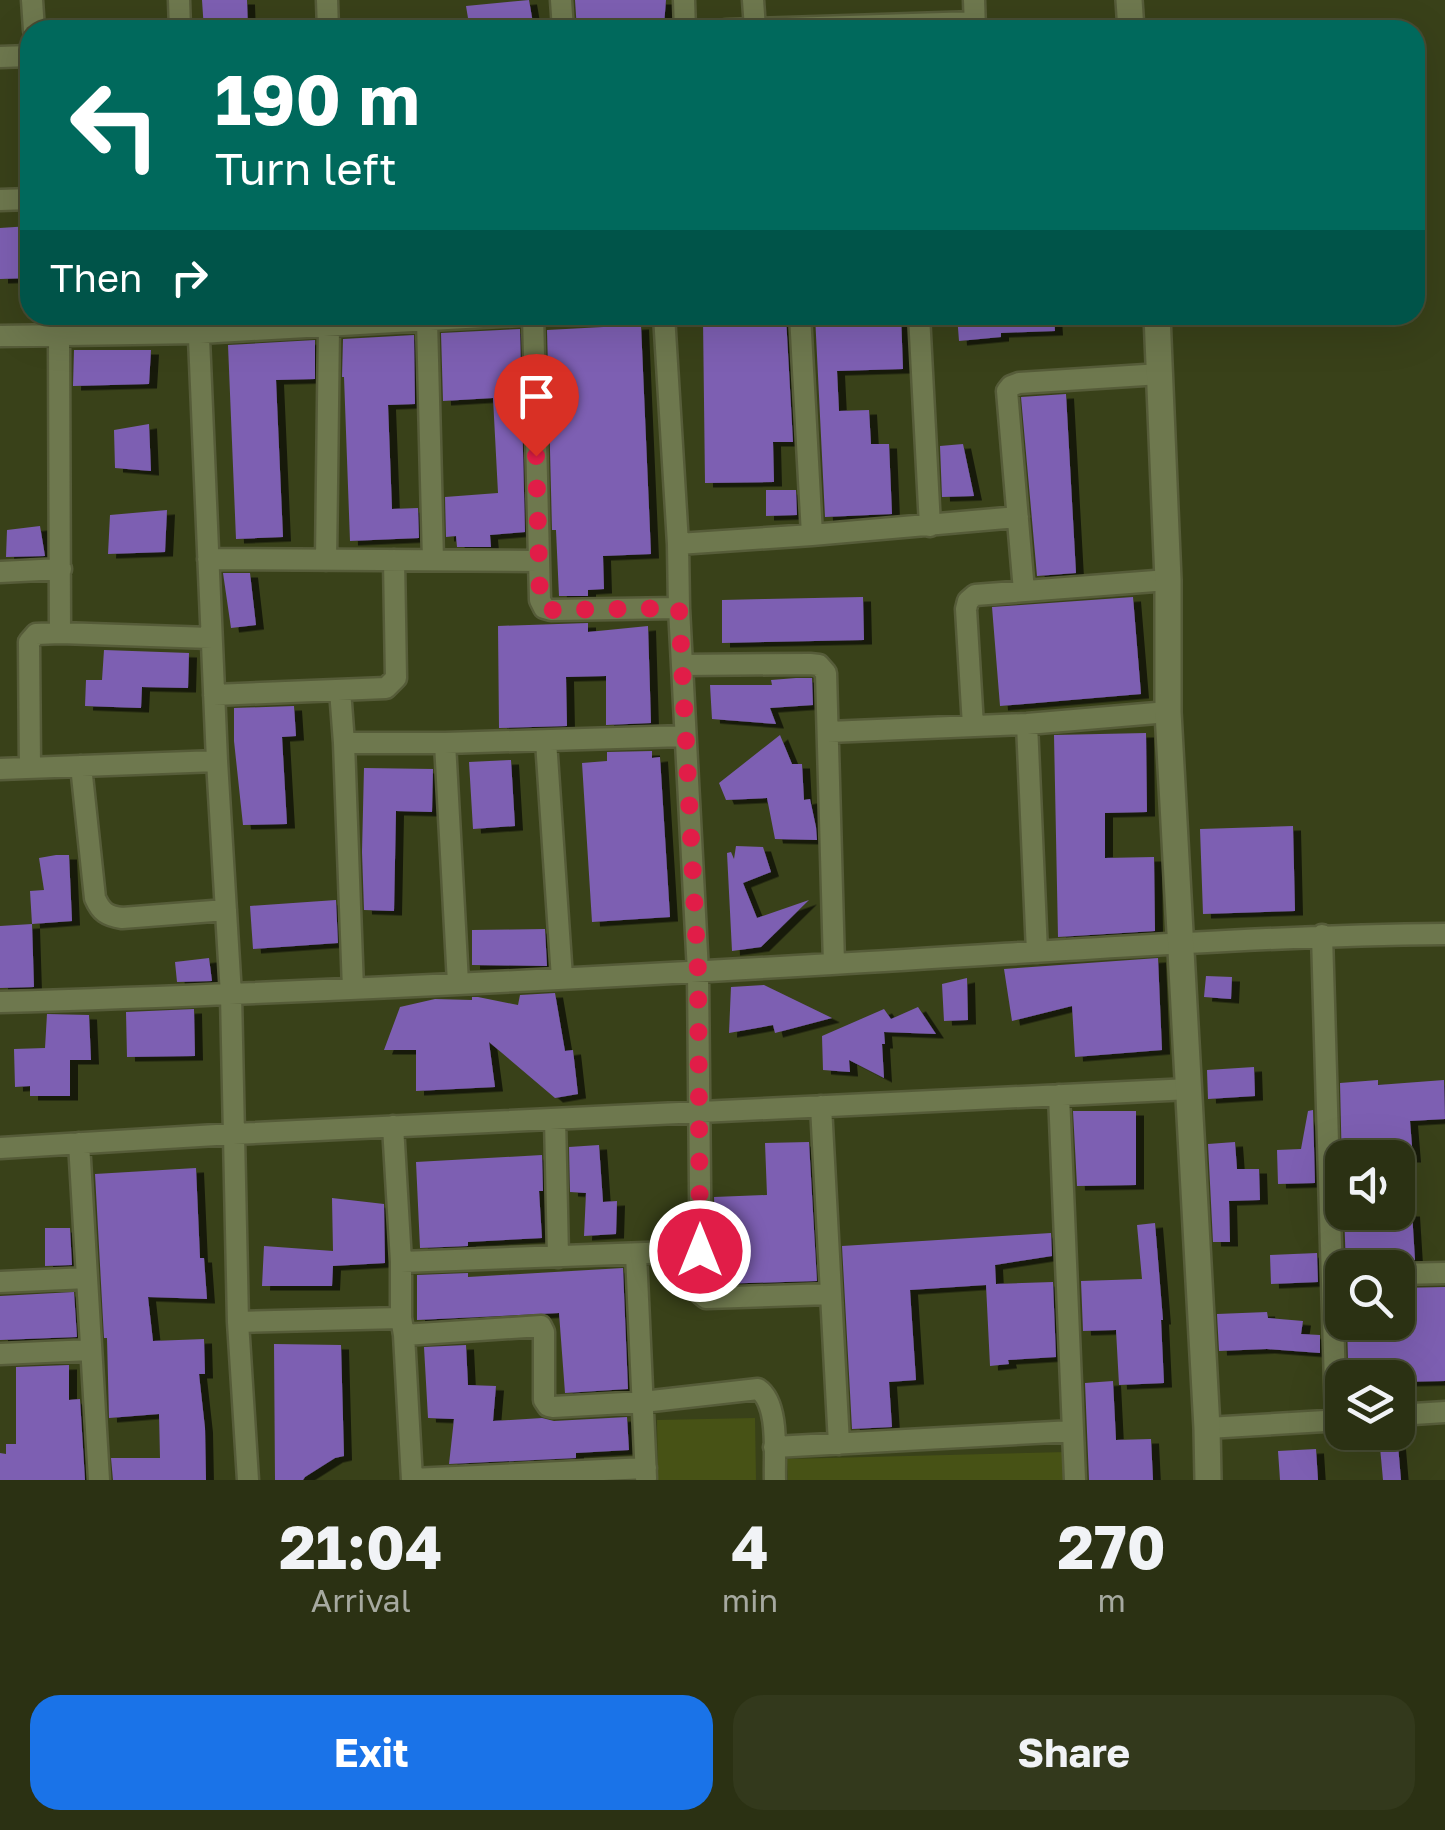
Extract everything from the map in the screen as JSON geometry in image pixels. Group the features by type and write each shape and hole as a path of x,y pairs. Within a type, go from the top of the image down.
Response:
{"street":[{"path":"0,336 183,325"},
{"path":"199,325 230,995 238,1322 248,1480"},
{"path":"326,560 341,325"},
{"path":"427,325 433,560"},
{"path":"532,325 540,600 544,608 679,608"},
{"path":"665,325 698,972 702,1294 706,1298 830,1294"},
{"path":"801,325 812,536"},
{"path":"920,325 930,526"},
{"path":"1158,325 1168,580 1168,712 1208,1480"},
{"path":"59,333 60,633"},
{"path":"1024,591 1006,399 1010,386 1161,374"},
{"path":"678,544 1018,517"},
{"path":"208,559 539,561"},
{"path":"214,695 386,688 392,684 396,678 394,560"},
{"path":"0,572 62,570"},
{"path":"973,726 966,609 975,595 1168,580"},
{"path":"30,768 28,648 36,634 211,638"},
{"path":"682,664 819,665 826,673 834,964"},
{"path":"340,690 353,989"},
{"path":"828,732 1026,724 1168,712"},
{"path":"1026,724 1037,952"},
{"path":"344,743 445,744 685,736"},
{"path":"546,741 562,978"},
{"path":"445,744 458,983"},
{"path":"0,769 217,761"},
{"path":"81,766 99,908 122,918 226,910"},
{"path":"0,1002 698,972 1322,935 1445,934"},
{"path":"1322,935 1336,1250"},
{"path":"0,1148 1190,1089"},
{"path":"1059,1095 1075,1480"},
{"path":"821,1106 839,1444"},
{"path":"555,1118 558,1257"},
{"path":"393,1126 412,1480 646,1474 636,1254"},
{"path":"80,1143 99,1480"},
{"path":"400,1262 700,1251"},
{"path":"1415,1274 1445,1273"},
{"path":"0,1282 87,1278"},
{"path":"238,1322 402,1327 538,1325 544,1332 544,1400 548,1406 643,1402 758,1389 767,1395 772,1407 775,1480"},
{"path":"0,1354 92,1350"},
{"path":"1415,1415 1445,1412"},
{"path":"1207,1428 1325,1421"},
{"path":"774,1447 1073,1431"}],"green space":[{"path":"755,1418 756,1480 658,1480 657,1420"},
{"path":"1067,1452 1068,1480 788,1480 787,1459"}],"building":[{"path":"202,0 247,0 248,20 203,20"},
{"path":"529,0 532,20 468,20 466,6"},
{"path":"575,0 666,0 664,20 576,20"},
{"path":"20,227 20,278 0,279 0,228"},
{"path":"641,325 651,554 603,556 604,589 588,590 588,596 559,596 556,530 552,530 547,330"},
{"path":"703,325 786,325 793,442 773,442 774,482 705,483"},
{"path":"815,325 901,325 903,369 837,371 839,411 869,410 871,444 889,444 892,514 825,517"},
{"path":"958,325 1055,325 1055,331 1001,333 1001,337 959,341"},
{"path":"520,329 525,532 490,535 491,547 457,547 456,536 446,537 445,497 498,493 493,398 443,401 441,333"},
{"path":"414,335 415,404 388,405 392,509 418,508 419,538 350,541 343,339"},
{"path":"315,340 315,379 276,380 283,537 236,539 228,345"},
{"path":"74,350 151,350 149,384 73,386"},
{"path":"1066,394 1076,573 1037,576 1021,397"},
{"path":"149,424 151,471 115,468 114,430"},
{"path":"963,444 974,496 942,497 940,446"},
{"path":"766,490 796,490 797,515 766,516"},
{"path":"167,510 165,552 108,554 110,515"},
{"path":"40,526 45,556 6,557 7,530"},
{"path":"223,573 250,573 256,625 231,628"},
{"path":"863,597 864,640 722,643 722,600"},
{"path":"1133,597 1141,694 1000,706 992,607"},
{"path":"588,623 588,632 648,626 651,723 606,725 606,676 566,677 567,726 499,728 498,626"},
{"path":"104,650 189,653 188,688 142,687 141,708 85,706 86,680 102,680"},
{"path":"812,678 813,705 770,708 776,724 712,719 710,685 772,685 771,680"},
{"path":"294,706 296,736 282,737 287,824 243,825 234,708"},
{"path":"1146,733 1147,812 1105,813 1105,858 1154,857 1155,931 1058,937 1054,735"},
{"path":"780,735 792,764 802,764 804,800 810,799 817,840 775,839 767,798 726,800 719,783"},
{"path":"652,751 652,758 660,757 670,917 592,922 582,763 607,761 607,752"},
{"path":"511,760 515,826 473,829 469,762"},
{"path":"364,768 433,769 432,812 396,811 394,911 364,910"},
{"path":"1293,826 1295,911 1203,914 1200,829"},
{"path":"736,846 763,847 771,872 743,883 757,918 809,900 761,947 732,951 727,853 731,852 734,859"},
{"path":"69,855 72,921 32,924 30,891 44,890 39,858"},
{"path":"336,900 338,943 253,949 250,906"},
{"path":"32,924 34,987 0,988 0,926"},
{"path":"545,929 547,966 472,965 472,930"},
{"path":"209,958 212,981 177,982 175,962"},
{"path":"1158,958 1162,1050 1075,1057 1072,1006 1012,1021 1004,969"},
{"path":"1206,976 1232,977 1231,999 1204,997"},
{"path":"967,978 968,1020 944,1021 942,984"},
{"path":"764,985 832,1018 775,1033 773,1025 729,1033 731,987"},
{"path":"555,993 565,1051 573,1050 578,1094 555,1098 489,1042 495,1087 416,1091 416,1050 384,1050 400,1007 435,999 472,997 518,1005 520,995"},
{"path":"918,1007 936,1034 884,1032 884,1078 849,1060 850,1072 823,1070 822,1036 884,1009 891,1019"},
{"path":"194,1009 195,1056 127,1057 126,1012"},
{"path":"47,1014 89,1015 91,1060 70,1060 70,1096 30,1096 30,1086 15,1087 14,1049 45,1048"},
{"path":"1254,1067 1255,1096 1208,1099 1207,1070"},
{"path":"1378,1080 1378,1085 1444,1080 1445,1119 1410,1121 1412,1140 1341,1140 1340,1083"},
{"path":"1313,1110 1315,1183 1278,1184 1277,1150 1301,1149 1308,1111"},
{"path":"1073,1111 1136,1111 1136,1185 1077,1186"},
{"path":"809,1142 817,1281 717,1284 714,1197 767,1195 765,1143"},
{"path":"1235,1142 1237,1169 1259,1169 1260,1200 1229,1201 1230,1242 1213,1242 1208,1144"},
{"path":"599,1145 603,1202 617,1201 616,1234 584,1236 586,1193 570,1192 569,1147"},
{"path":"542,1155 542,1238 420,1248 416,1162"},
{"path":"196,1168 200,1258 204,1258 207,1299 148,1297 153,1341 204,1339 205,1374 199,1374 206,1480 113,1480 111,1458 160,1458 159,1414 109,1418 95,1174"},
{"path":"332,1198 384,1204 385,1263 333,1266 332,1286 262,1286 264,1246 333,1251"},
{"path":"1155,1223 1164,1383 1119,1385 1116,1330 1083,1331 1081,1281 1142,1279 1137,1225"},
{"path":"45,1228 70,1228 72,1265 45,1266"},
{"path":"1345,1230 1413,1230 1414,1250 1345,1250"},
{"path":"1051,1233 1052,1256 995,1265 996,1284 1053,1282 1056,1357 1008,1360 1009,1364 990,1366 986,1285 910,1290 916,1380 889,1382 892,1427 852,1429 842,1246"},
{"path":"1317,1253 1318,1282 1271,1284 1270,1255"},
{"path":"623,1268 628,1389 565,1393 559,1313 417,1320 417,1275 468,1273 468,1277"},
{"path":"1445,1287 1445,1381 1415,1382 1415,1360 1348,1360 1347,1340 1415,1340 1415,1288"},
{"path":"74,1292 77,1337 0,1340 0,1296"},
{"path":"1267,1312 1268,1318 1303,1321 1301,1334 1320,1335 1320,1353 1219,1351 1217,1314"},
{"path":"274,1344 341,1345 344,1456 303,1480 275,1480"},
{"path":"466,1345 468,1385 496,1386 493,1421 627,1417 629,1450 576,1453 576,1458 449,1464 454,1419 428,1418 424,1347"},
{"path":"69,1365 69,1400 80,1399 85,1480 0,1480 0,1453 6,1454 6,1444 16,1444 16,1367"},
{"path":"1113,1381 1116,1440 1151,1439 1153,1480 1089,1480 1085,1383"},
{"path":"1316,1449 1318,1480 1280,1480 1278,1451"},
{"path":"1380,1450 1398,1450 1401,1480 1383,1480"}],"route":[{"path":"536,456 540,600 544,608 679,608 698,972 700,1251"}]}
